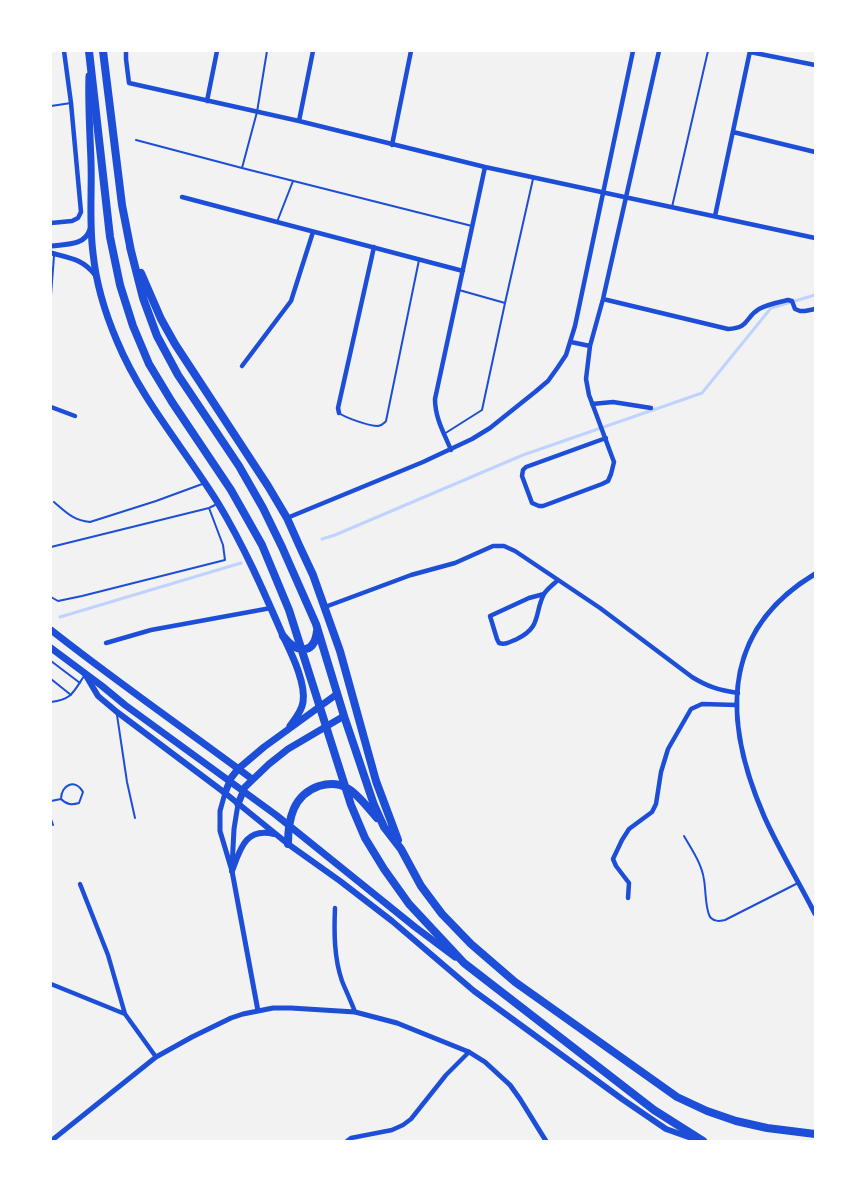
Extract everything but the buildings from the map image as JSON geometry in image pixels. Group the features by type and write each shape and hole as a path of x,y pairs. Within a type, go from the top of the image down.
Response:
{"highway":[{"path":"89,51 110,237 120,285 133,326 149,364 231,490 262,545 289,610 351,805 365,838 409,904 464,963 654,1110 702,1141"},
{"path":"103,51 117,170 130,247 143,298 157,336 178,375 239,466 282,548 316,624 363,777 384,827"},
{"path":"130,247 148,292 175,344 268,486 287,518 313,575 340,651 376,781 400,849"},
{"path":"284,636 295,649 309,648 316,638 316,624"},
{"path":"288,844 291,816 297,802 310,789 327,783 348,788 384,827 442,914 471,944 515,982 677,1097 736,1121 794,1133 815,1134"}],"main road":[{"path":"90,61 88,101 91,224 97,278 116,340 130,370 147,400 218,503 251,563 284,636 302,684 304,702 290,726"},
{"path":"51,630 111,677 175,721 252,779"},
{"path":"51,648 276,815 415,927 464,963"},
{"path":"86,674 98,696 117,712 225,793 288,844 340,880 474,991 666,1129 702,1141"},
{"path":"225,793 231,778 238,769 290,726 337,694"},
{"path":"238,804 244,787 269,764 288,749 344,716"},
{"path":"232,871 240,849 252,834 260,832 277,835"}],"street":[{"path":"51,224 72,221 78,218 81,212 64,51"},
{"path":"126,51 129,83 299,121 485,167 815,238"},
{"path":"207,101 217,51"},
{"path":"299,121 313,51"},
{"path":"392,145 411,51"},
{"path":"287,518 451,450 472,439 490,428 535,392 558,368 571,342 579,309 633,51"},
{"path":"605,437 526,467 522,476 532,503 543,506 603,484 608,481 611,474 614,462 600,423 592,404 586,380 590,346 603,299 659,51"},
{"path":"715,216 750,51 815,65"},
{"path":"733,132 815,152"},
{"path":"451,450 437,419 435,399 485,167"},
{"path":"182,197 463,271"},
{"path":"51,246 80,243 88,236 91,224"},
{"path":"242,366 291,301 313,232"},
{"path":"339,413 338,408 374,248"},
{"path":"52,253 75,259 90,268 97,278"},
{"path":"603,299 728,329 737,329 744,325 759,309 788,300 792,301 795,309 800,311 815,309"},
{"path":"571,342 590,346"},
{"path":"592,404 605,401 651,408"},
{"path":"51,407 75,416"},
{"path":"325,607 411,575 455,563 493,546 504,546 600,608 706,686 738,693"},
{"path":"815,574 780,600 758,625 743,656 737,705 741,744 748,775 765,818 798,883 813,903 815,914"},
{"path":"544,594 529,598 490,616 499,643 506,644 525,635 531,629 536,621 544,594 558,580"},
{"path":"106,643 151,630 271,608"},
{"path":"628,898 630,883 613,859 629,829 652,813 668,748 691,709 702,704 737,705"},
{"path":"225,793 220,810 220,831 232,871 258,1011"},
{"path":"232,871 238,804"},
{"path":"80,884 108,955 125,1014 156,1057"},
{"path":"335,908 336,956 342,980 355,1012"},
{"path":"51,984 125,1014"},
{"path":"51,1141 156,1057 231,1018 273,1008 355,1012 397,1023 469,1052 510,1085 546,1141"},
{"path":"346,1141 392,1130 403,1125 411,1119 446,1075 469,1052"}],"lane":[{"path":"242,168 257,112 267,51"},
{"path":"672,207 708,51"},
{"path":"51,106 71,103"},
{"path":"136,140 472,226"},
{"path":"444,434 482,410 534,176"},
{"path":"278,222 293,181"},
{"path":"51,295 52,253"},
{"path":"339,413 344,417 376,426 386,421 419,260"},
{"path":"459,290 505,303"},
{"path":"54,502 70,516 90,522 205,483"},
{"path":"51,548 209,508 218,503"},
{"path":"51,597 58,601 82,596 225,560 223,545 209,508"},
{"path":"51,661 80,683"},
{"path":"51,702 65,700 86,674"},
{"path":"51,679 71,695"},
{"path":"117,712 127,782 135,818"},
{"path":"51,801 61,800 72,805 79,803 83,792 80,787 68,785 61,793 61,800"},
{"path":"51,819 52,825"},
{"path":"684,836 702,870 708,912 711,918 718,921 725,920 798,883"}],"waterway":[{"path":"322,539 523,455 702,393 771,308 815,295"},
{"path":"60,617 241,563"}]}
